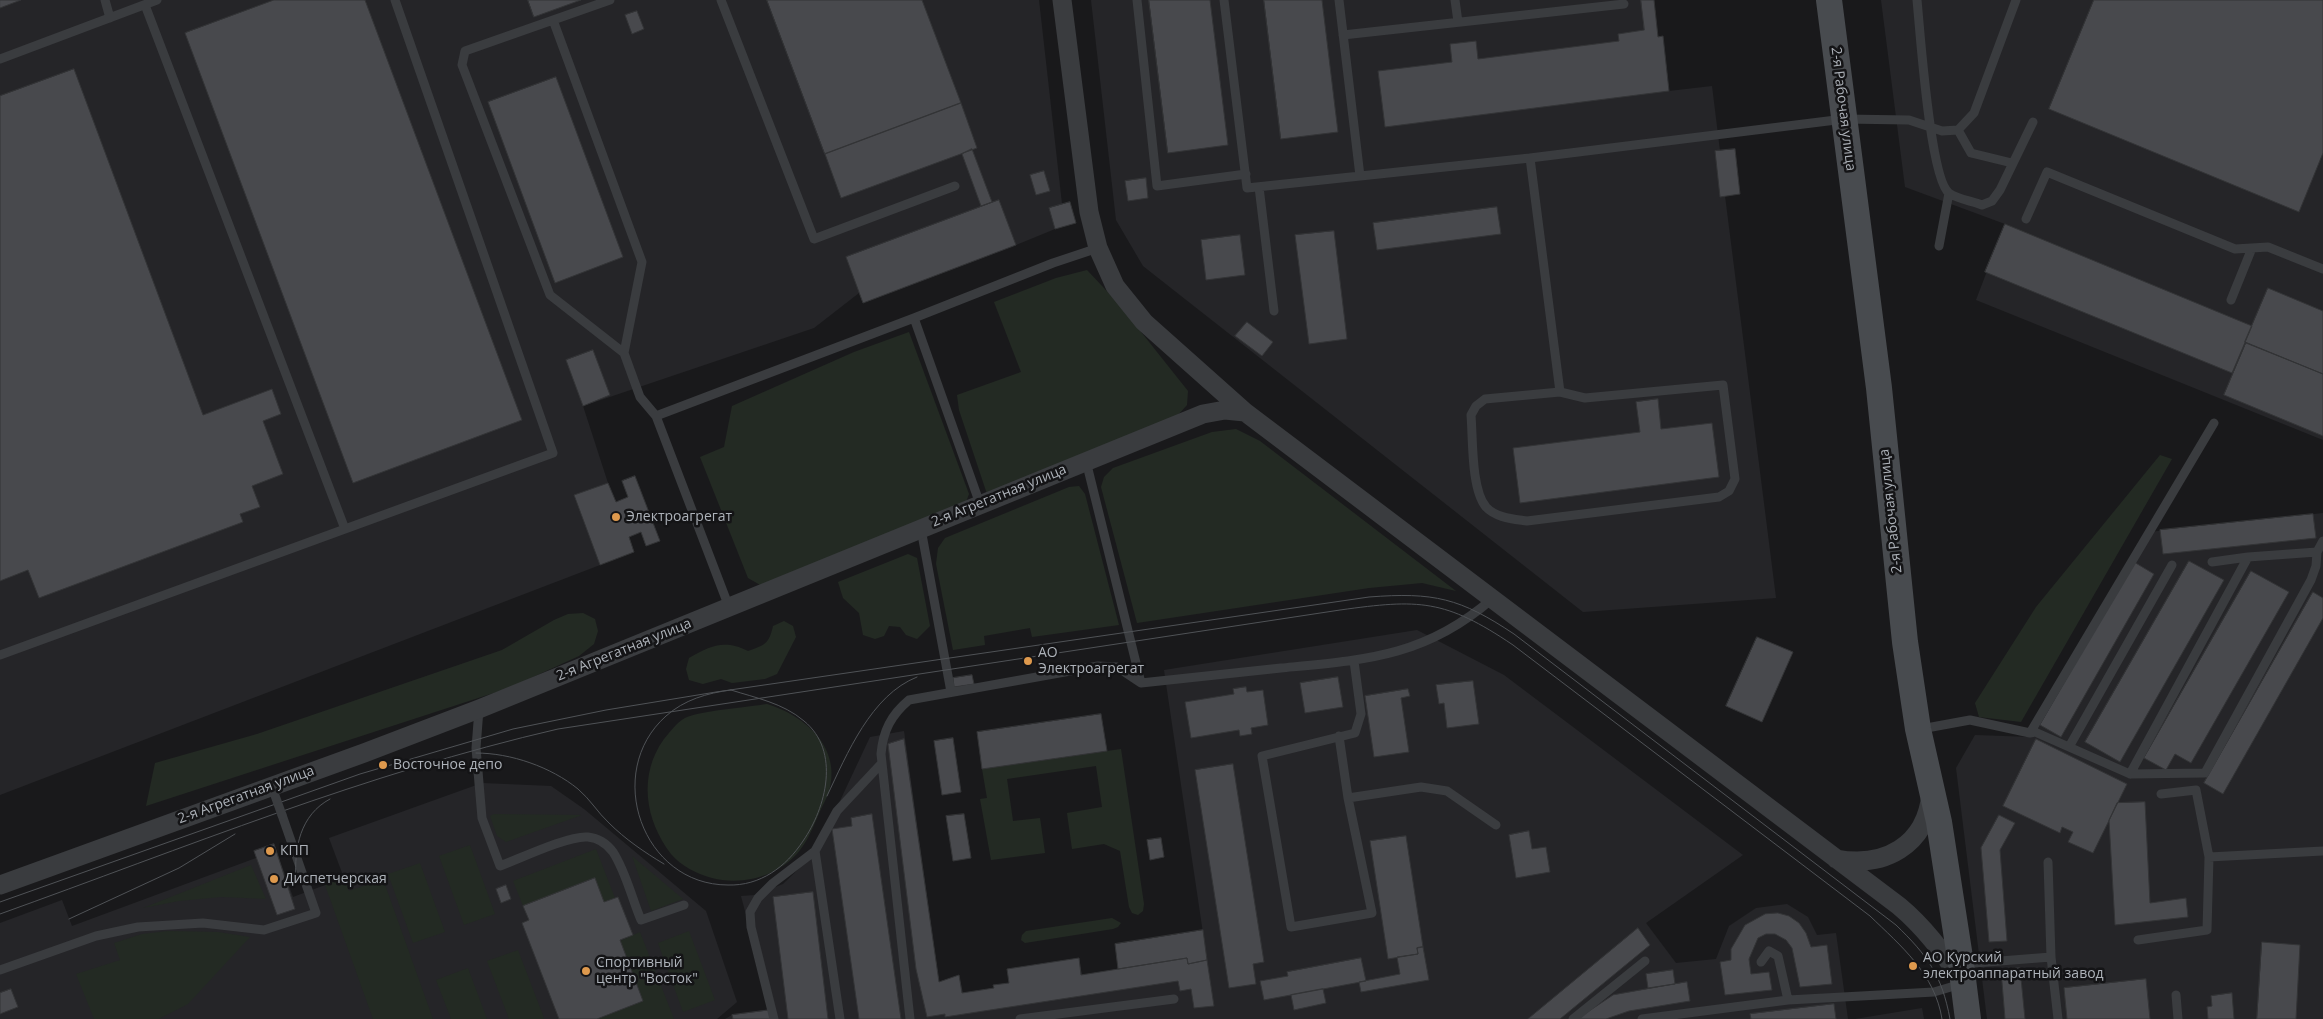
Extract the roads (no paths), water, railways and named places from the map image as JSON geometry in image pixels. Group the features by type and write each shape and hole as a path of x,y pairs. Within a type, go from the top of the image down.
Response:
{"main road":[{"name":"2-я Рабочая улица","path":"1829,0 1879,388 1905,642 1918,729 1932,790 1968,1019"}],"street":[{"path":"1062,0 1089,212 1098,248 1115,286 1144,322 1244,412 1917,921 1962,973"},
{"name":"2-я Агрегатная улица","path":"0,885 273,788 479,709 1203,414 1225,410 1244,412"},
{"path":"1836,859 1868,862 1901,849 1917,832 1926,818 1932,790"}],"lane":[{"path":"105,0 110,18"},
{"path":"0,59 157,0"},
{"path":"0,655 553,453 395,0"},
{"path":"610,0 465,51 462,65 550,294 624,353"},
{"path":"721,0 814,240 955,186"},
{"path":"1137,0 1157,186 1246,174"},
{"path":"1224,0 1247,188 1530,158 1844,119 1908,120 1942,130 1958,130 1974,113 2016,0"},
{"path":"1339,0 1360,176"},
{"path":"1455,0 1458,22"},
{"path":"1917,0 1930,127 1942,184 1950,193 1982,205 1992,201 2000,190 2033,122"},
{"path":"1343,35 1458,22 1571,5 1624,4"},
{"path":"145,5 345,529"},
{"path":"553,20 642,262 624,353 640,398 656,416 729,607"},
{"path":"1958,130 1972,153 2012,163"},
{"path":"1530,158 1560,392"},
{"path":"2026,219 2047,172 2235,249 2268,247 2323,269"},
{"path":"1259,187 1274,311"},
{"path":"1939,246 1950,193"},
{"path":"656,416 1053,263 1098,248"},
{"path":"2232,300 2252,248"},
{"path":"914,318 980,504"},
{"path":"1723,385 1735,479 1729,491 1719,497 1527,521 1504,517 1487,508 1478,491 1471,415 1474,410 1485,399 1560,392 1585,398 1723,385"},
{"path":"2030,733 2214,423"},
{"path":"1086,461 1141,683"},
{"path":"921,528 951,692"},
{"path":"1918,729 1970,720 2030,733 2035,732 2130,774 2205,773 2311,580 2316,566 2317,552 2323,541"},
{"path":"2212,562 2248,557 2317,552"},
{"path":"2130,774 2248,557"},
{"path":"2069,747 2172,566"},
{"path":"910,1019 881,764 883,736 896,712 909,700 1109,665 1128,672 1141,683 1354,661 1397,652 1435,638 1469,618 1492,599"},
{"path":"1339,736 1348,798 1372,913 1291,927 1262,756 1339,736 1356,733 1361,714 1354,661"},
{"path":"479,709 476,748 482,818 500,866 570,840 586,837 593,838 601,841 613,851 641,920 684,905"},
{"path":"774,1019 750,927 750,912 764,890 816,851 837,812 881,764"},
{"path":"1348,798 1421,786 1447,791 1496,825"},
{"path":"0,970 96,936 138,927 203,923 264,930 316,912 273,788"},
{"path":"2138,940 2207,930 2209,857 2196,790 2160,794"},
{"path":"816,851 840,1019"},
{"path":"2209,857 2323,851"},
{"path":"2048,862 2051,957 2058,1019"},
{"path":"1761,962 1768,951 1778,956 1788,1000"},
{"path":"1642,1019 1788,1000 1934,992 1962,973 2051,957"},
{"path":"1573,1019 1645,960"},
{"path":"2176,995 2178,1019"},
{"path":"1020,1019 1174,999"}],"tram line":[{"path":"0,902 360,774 513,729 606,710 716,692 1369,597 1429,597 1462,605 1478,612 1514,634 1896,925 1925,956 1932,967 1943,990 1950,1019"},
{"path":"0,914 346,789 416,767 558,729 1367,606 1412,604 1431,606 1449,611 1489,630 1513,645 1870,916 1915,962 1932,988 1942,1019"},
{"path":"827,796 852,745 874,711 886,697 917,677"},
{"path":"731,690 778,705 804,721 816,733 823,748 826,763 826,780 818,813 811,828 789,859 780,867 761,878 751,882 728,885 698,880 673,866 654,846 641,822 635,794 637,766 647,739 666,716 673,710 696,698 731,690"},
{"path":"476,753 517,759 556,774 578,789 605,819 622,834 664,864"},
{"path":"296,879 296,856 301,833 312,814 330,799"},
{"path":"69,919 179,868 235,834"}],"place":[{"name":"Электроагрегат","path":"616,517"},
{"name":"АО Электроагрегат","path":"1028,661"},
{"name":"Восточное депо","path":"383,765"},
{"name":"КПП","path":"270,851"},
{"name":"Диспетчерская","path":"274,879"},
{"name":"АО Курский электроаппаратный завод","path":"1913,966"},
{"name":"Спортивный центр \"Восток\"","path":"586,971"}]}
